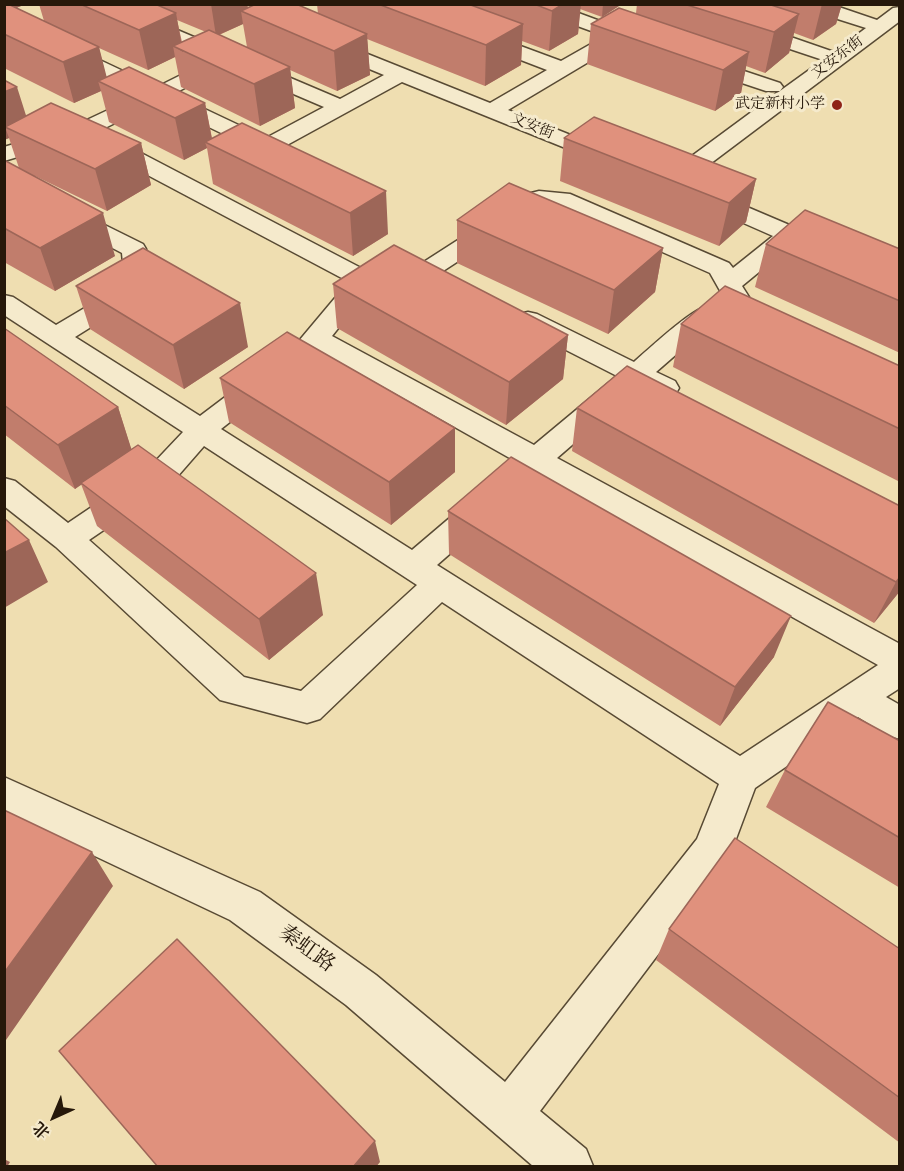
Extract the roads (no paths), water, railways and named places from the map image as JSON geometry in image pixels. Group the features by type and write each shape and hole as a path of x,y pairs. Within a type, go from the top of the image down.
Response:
{"street":[{"path":"99,4 240,54 342,107"},
{"path":"535,4 653,46"},
{"path":"810,4 892,20"},
{"path":"492,111 620,35 678,6"},
{"name":"文安东街","path":"670,183 892,20"},
{"path":"728,22 825,54"},
{"path":"468,33 563,69"},
{"name":"文安街","path":"310,37 626,165"},
{"path":"50,44 267,147"},
{"path":"4,154 82,131 240,54"},
{"path":"686,58 773,87"},
{"path":"210,178 401,74"},
{"path":"82,131 210,178 411,278"},
{"path":"648,174 900,281"},
{"path":"4,182 134,249 138,287 57,336"},
{"path":"67,539 159,477 201,430 308,348 354,291 411,278 539,198 562,199 720,268 741,296"},
{"path":"4,489 67,539 233,689 307,708 427,575 536,460 694,325 741,296 790,234"},
{"path":"4,303 740,777"},
{"path":"501,307 690,401"},
{"path":"316,338 900,661"},
{"path":"508,1115 713,850 740,777 900,669"},
{"path":"857,698 900,724"},
{"name":"秦虹路","path":"4,794 245,906 361,990 569,1167"}],"place":[{"name":"武定新村小学","path":"837,105"}]}
